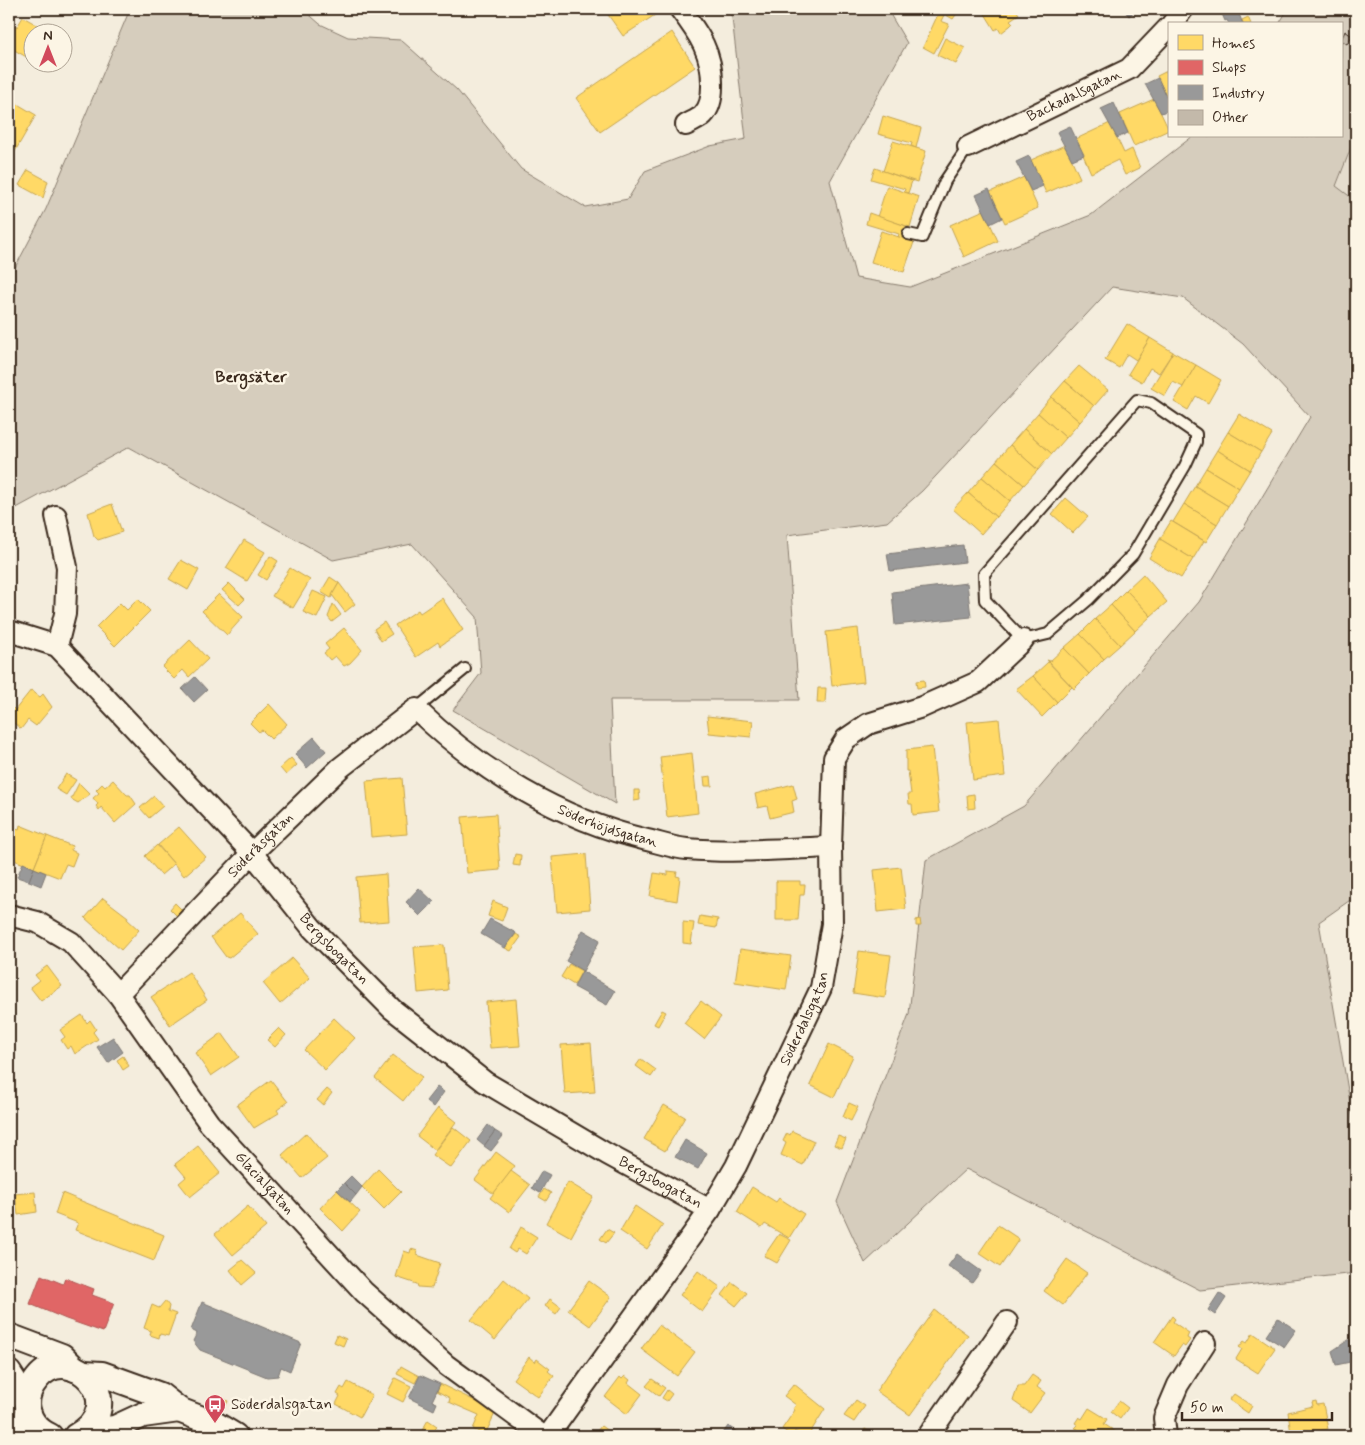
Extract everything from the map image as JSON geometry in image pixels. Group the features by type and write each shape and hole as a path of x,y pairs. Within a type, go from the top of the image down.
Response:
{"street":[{"path":"680,9 705,46 713,69 712,99 703,115 686,125"},
{"path":"1174,22 1184,9"},
{"name":"Backadalsgatan","path":"968,147 1129,69 1168,29"},
{"path":"56,516 68,567 65,614 56,646"},
{"name":"Bergsbogatan","path":"9,631 56,646 252,853 312,928 392,1009 485,1082 607,1154 710,1210"},
{"name":"Söderdalsgatan","path":"548,1436 710,1210 740,1158 821,988 832,924 831,847 834,758 846,739 868,724 922,707 978,682 1023,640"},
{"name":"Söderhöjdsgatan","path":"416,709 446,738 481,765 556,809 628,835 685,849 747,851 831,847"},
{"name":"Söderåsgatan","path":"118,994 252,853 340,768 416,709"},
{"name":"Glacialgatan","path":"9,915 37,922 71,942 118,994 209,1123 364,1292 446,1365 543,1436"},
{"path":"928,1436 1007,1322"},
{"path":"9,1336 62,1356 96,1388 100,1406 96,1418 81,1434"},
{"path":"1166,1436 1164,1418 1178,1385 1205,1343"},
{"path":"9,1436 28,1408 32,1385 40,1375 57,1368 102,1374 144,1388 160,1395 179,1410 215,1424 236,1436"},
{"path":"9,1373 35,1425 50,1436"},
{"path":"81,1434 115,1428 143,1415 179,1410"}],"lane":[{"path":"908,234 922,237 945,181 968,147"},
{"path":"1137,400 1151,402 1196,434 1196,442 1185,466 1132,554 1111,578 1048,634 1023,640 985,600 984,574 1137,400"},
{"path":"416,709 465,669"}],"shaded area":[{"path":"130,9 303,9 320,24 348,37 401,40 457,90 521,169 585,207 628,199 645,171 710,146 746,139 731,9 887,9 907,43 830,181 856,278 910,287 1091,215 1190,138 1342,138 1342,22 1280,22 1288,9 1356,10 1356,135 1336,186 1356,201 1356,896 1319,922 1356,1137 1356,1273 1200,1290 966,1169 865,1263 837,1202 909,1014 926,860 1024,806 1199,602 1310,417 1243,344 1183,298 1112,287 922,491 887,522 787,535 799,700 610,700 615,804 453,710 481,673 477,617 412,544 333,560 129,447 9,512 9,279 46,209"},
{"path":"1356,135 1356,201 1336,187"}],"building: Homes":[{"path":"604,9 655,9 658,13 623,36"},
{"path":"943,9 960,9 953,19 941,12"},
{"path":"982,9 1015,9 1019,14 1010,20 1013,23 1001,33 998,28 995,30"},
{"path":"939,12 944,15 941,21 949,24 934,53 923,47"},
{"path":"23,17 32,22 22,22 22,54 9,47 9,23 17,27"},
{"path":"1248,17 1250,22 1242,22 1242,20"},
{"path":"672,32 695,67 600,132 576,98"},
{"path":"945,38 965,48 956,64 937,55"},
{"path":"1168,70 1168,100 1157,76"},
{"path":"9,99 36,115 10,160 9,160"},
{"path":"1154,99 1168,130 1134,146 1120,114"},
{"path":"883,116 921,128 916,148 911,146 912,143 878,134"},
{"path":"1110,123 1124,153 1132,149 1140,168 1125,175 1118,160 1091,173 1076,139"},
{"path":"893,141 926,151 917,182 883,171"},
{"path":"1065,145 1080,178 1046,193 1031,160"},
{"path":"875,168 912,181 908,193 904,192 905,189 871,179"},
{"path":"28,170 48,181 43,198 19,185"},
{"path":"1024,177 1038,208 1005,223 990,192"},
{"path":"887,186 919,197 910,227 877,217"},
{"path":"984,210 998,241 964,257 950,225"},
{"path":"869,213 906,226 902,238 898,237 899,234 866,224"},
{"path":"881,231 914,242 904,272 871,262"},
{"path":"1127,324 1150,338 1136,360 1127,354 1119,368 1105,360"},
{"path":"1150,338 1173,352 1159,373 1150,368 1142,382 1128,374"},
{"path":"1173,352 1196,365 1183,387 1173,382 1165,396 1151,388"},
{"path":"1196,365 1221,380 1208,403 1196,396 1188,410 1174,402"},
{"path":"1079,366 1108,390 1094,406 1065,381"},
{"path":"1065,381 1094,406 1080,422 1051,397"},
{"path":"1051,397 1080,422 1066,438 1038,413"},
{"path":"1038,413 1066,438 1052,454 1024,429"},
{"path":"1239,414 1272,434 1261,452 1228,432"},
{"path":"1024,429 1052,454 1038,470 1010,445"},
{"path":"1228,432 1261,452 1250,470 1217,450"},
{"path":"1010,445 1038,470 1024,485 996,461"},
{"path":"1217,450 1250,470 1239,488 1206,468"},
{"path":"996,461 1024,485 1010,501 982,477"},
{"path":"1206,468 1239,488 1228,506 1195,486"},
{"path":"982,477 1010,501 996,517 968,493"},
{"path":"1195,486 1228,506 1217,524 1184,504"},
{"path":"968,493 996,517 981,534 953,509"},
{"path":"1066,498 1088,517 1073,533 1052,514"},
{"path":"112,504 122,532 98,540 94,536 88,513"},
{"path":"1184,504 1217,524 1206,542 1173,522"},
{"path":"1171,521 1204,541 1193,559 1160,539"},
{"path":"1160,539 1193,559 1181,578 1149,558"},
{"path":"244,540 265,552 247,581 226,568"},
{"path":"270,556 278,561 266,580 258,575"},
{"path":"181,560 199,570 188,590 169,579"},
{"path":"290,568 310,580 293,608 272,596"},
{"path":"1143,574 1167,602 1151,616 1126,590"},
{"path":"330,577 339,583 331,598 321,592"},
{"path":"229,583 245,599 239,605 222,590"},
{"path":"339,583 355,604 345,612 332,595"},
{"path":"1126,590 1151,616 1135,631 1111,605"},
{"path":"313,591 327,597 317,618 303,612"},
{"path":"219,594 243,617 227,635 202,611"},
{"path":"442,598 463,630 440,646 438,642 416,657 395,625 418,610 420,613"},
{"path":"138,599 150,611 115,646 96,627 120,603 127,610"},
{"path":"333,604 341,615 332,622 328,617"},
{"path":"1111,605 1135,631 1120,645 1095,619"},
{"path":"1095,619 1120,645 1104,659 1080,634"},
{"path":"384,622 392,634 381,641 374,629"},
{"path":"344,628 362,650 350,663 344,666 335,656 330,660 324,653 329,649 325,644"},
{"path":"858,628 864,682 832,686 826,632"},
{"path":"1080,634 1104,659 1089,674 1064,648"},
{"path":"190,640 208,659 189,677 183,670 174,679 162,667"},
{"path":"1064,648 1089,674 1074,689 1047,660 1050,661"},
{"path":"1048,662 1072,687 1057,702 1033,676"},
{"path":"1033,676 1057,702 1042,717 1016,689"},
{"path":"924,680 925,687 917,688 916,681"},
{"path":"818,688 826,688 825,703 817,703"},
{"path":"31,690 40,697 43,694 52,707 36,726 28,720 21,729 9,719 9,714 13,708 15,710"},
{"path":"269,704 287,724 271,739 262,730 259,732 250,723"},
{"path":"707,716 753,721 751,737 709,733"},
{"path":"999,719 1005,776 973,780 967,722"},
{"path":"932,747 939,812 913,815 912,804 909,804 908,794 911,794 908,771 906,771 906,750"},
{"path":"692,753 698,813 667,817 660,757"},
{"path":"291,758 297,765 286,775 280,768"},
{"path":"66,774 76,780 66,795 56,789"},
{"path":"711,776 712,786 705,786 704,777"},
{"path":"402,778 407,834 371,837 366,781"},
{"path":"113,780 127,795 130,795 136,804 115,823 101,807 99,810 96,806 98,804 93,798 99,793 96,790 102,784 105,787"},
{"path":"79,783 90,794 78,803 71,799"},
{"path":"793,784 797,799 792,801 794,812 770,818 767,806 758,808 755,794"},
{"path":"634,790 639,790 640,800 634,801"},
{"path":"974,794 975,808 968,809 967,795"},
{"path":"154,796 163,806 149,818 140,808"},
{"path":"496,814 500,870 467,873 462,817"},
{"path":"20,825 47,836 34,868 9,858 13,843 9,841 9,835 12,827 19,830"},
{"path":"179,827 206,857 184,876 158,845"},
{"path":"47,836 72,846 71,850 77,853 72,866 66,864 60,878 34,868"},
{"path":"157,845 174,864 161,875 145,856"},
{"path":"515,854 521,855 520,866 513,865"},
{"path":"586,854 590,909 557,912 552,857"},
{"path":"901,867 906,909 878,912 874,870"},
{"path":"668,871 677,872 676,876 680,877 677,901 650,896 654,873 668,875"},
{"path":"386,874 389,921 360,923 356,877"},
{"path":"776,881 800,881 800,885 805,885 804,895 800,895 798,920 776,920"},
{"path":"103,898 128,917 127,919 139,930 121,950 85,918"},
{"path":"493,901 507,907 502,921 488,916"},
{"path":"175,903 183,911 177,916 170,909"},
{"path":"240,913 258,934 229,958 226,957 211,937"},
{"path":"700,916 718,919 716,928 698,925"},
{"path":"920,919 921,926 916,926 916,920"},
{"path":"683,922 694,923 691,944 683,943"},
{"path":"516,934 521,937 511,951 505,948"},
{"path":"444,945 448,990 418,993 414,947"},
{"path":"740,949 791,956 786,990 735,982"},
{"path":"859,951 891,955 885,998 853,993"},
{"path":"292,958 310,978 280,1004 263,983"},
{"path":"569,964 582,971 574,985 561,977"},
{"path":"47,966 62,986 41,1001 30,987 39,980 35,975"},
{"path":"189,972 207,1000 170,1025 151,997"},
{"path":"516,999 520,1046 490,1048 486,1002"},
{"path":"701,1001 721,1017 704,1039 684,1023"},
{"path":"662,1010 666,1012 658,1026 654,1024"},
{"path":"82,1015 87,1023 90,1020 96,1029 93,1032 98,1039 75,1054 71,1046 67,1049 61,1040 65,1037 60,1030"},
{"path":"334,1018 355,1038 325,1070 304,1050"},
{"path":"279,1028 286,1035 275,1047 267,1040"},
{"path":"222,1033 239,1057 211,1076 195,1053"},
{"path":"591,1043 595,1092 565,1094 561,1045"},
{"path":"829,1044 853,1056 834,1097 810,1085"},
{"path":"393,1055 422,1077 403,1101 375,1078"},
{"path":"123,1056 129,1066 123,1070 117,1060"},
{"path":"641,1059 656,1070 651,1077 636,1066"},
{"path":"271,1080 288,1102 277,1110 279,1113 254,1128 237,1105"},
{"path":"327,1089 332,1093 323,1105 317,1100"},
{"path":"849,1103 858,1107 851,1121 843,1117"},
{"path":"664,1105 685,1117 665,1151 644,1139"},
{"path":"438,1108 456,1122 435,1150 417,1136"},
{"path":"453,1127 471,1141 451,1168 432,1155"},
{"path":"792,1131 814,1141 803,1165 781,1155 786,1143 783,1141 787,1133 790,1135"},
{"path":"306,1133 327,1158 302,1178 282,1155"},
{"path":"838,1136 846,1139 842,1148 834,1145"},
{"path":"198,1146 220,1173 190,1197 179,1183 186,1177 175,1164"},
{"path":"496,1152 515,1166 494,1194 475,1180"},
{"path":"378,1169 401,1192 384,1209 362,1187"},
{"path":"511,1171 530,1185 509,1212 490,1198"},
{"path":"9,1182 11,1182 15,1215 9,1216"},
{"path":"568,1182 593,1197 571,1237 546,1223"},
{"path":"752,1187 776,1202 779,1198 804,1214 789,1238 765,1224 762,1228 737,1212"},
{"path":"544,1189 551,1193 546,1201 539,1197"},
{"path":"337,1190 360,1212 343,1231 320,1208"},
{"path":"35,1192 37,1212 18,1215 15,1194"},
{"path":"62,1193 164,1235 154,1261 75,1230 78,1223 55,1214"},
{"path":"248,1206 266,1227 233,1255 215,1234"},
{"path":"635,1206 663,1225 647,1249 620,1231"},
{"path":"998,1225 1019,1239 1000,1267 979,1253"},
{"path":"521,1227 537,1237 526,1254 518,1249 515,1253 509,1249"},
{"path":"607,1229 614,1233 606,1243 600,1239"},
{"path":"779,1234 791,1240 777,1263 764,1256"},
{"path":"411,1249 418,1251 417,1255 440,1263 432,1288 418,1287 417,1284 396,1277 404,1251 410,1253"},
{"path":"1067,1259 1087,1273 1063,1305 1044,1291"},
{"path":"242,1260 256,1273 242,1285 230,1270"},
{"path":"698,1271 720,1287 702,1312 680,1295"},
{"path":"504,1279 528,1299 495,1340 471,1320"},
{"path":"589,1281 611,1297 590,1326 568,1310"},
{"path":"732,1282 747,1293 736,1306 722,1295"},
{"path":"550,1299 561,1307 556,1314 545,1306"},
{"path":"165,1301 169,1306 168,1311 176,1314 168,1336 160,1334 159,1338 150,1335 151,1331 144,1328 152,1305 159,1308"},
{"path":"934,1310 968,1335 910,1415 876,1391"},
{"path":"1172,1316 1175,1319 1173,1322 1189,1333 1187,1338 1190,1340 1185,1347 1182,1345 1174,1356 1154,1342"},
{"path":"659,1325 695,1352 677,1376 641,1349"},
{"path":"1253,1333 1275,1348 1258,1373 1236,1359 1242,1349 1239,1347 1244,1341 1247,1343"},
{"path":"337,1335 346,1339 343,1346 334,1342"},
{"path":"529,1357 535,1362 537,1359 550,1369 548,1371 554,1376 538,1397 513,1379"},
{"path":"401,1366 419,1376 415,1383 397,1374"},
{"path":"1032,1375 1041,1381 1037,1387 1045,1393 1030,1413 1013,1401 1018,1386 1024,1386"},
{"path":"625,1376 630,1380 628,1383 642,1394 627,1414 605,1397 620,1377 622,1379"},
{"path":"395,1378 411,1386 403,1402 387,1394"},
{"path":"652,1379 665,1388 659,1396 646,1386"},
{"path":"348,1382 372,1395 360,1417 336,1404 340,1396 337,1394 341,1387 344,1389"},
{"path":"440,1384 496,1411 485,1435 473,1429 479,1415 449,1402 450,1398 437,1391"},
{"path":"794,1384 825,1409 808,1436 803,1436 795,1431 792,1436 782,1429 795,1410 793,1409 796,1405 784,1396"},
{"path":"667,1390 672,1394 667,1401 662,1398"},
{"path":"1234,1394 1252,1406 1248,1413 1229,1400"},
{"path":"216,1395 228,1401 226,1405 213,1399"},
{"path":"856,1400 865,1406 854,1422 844,1416"},
{"path":"1119,1401 1128,1408 1120,1419 1111,1412"},
{"path":"1316,1401 1317,1405 1323,1404 1328,1429 1294,1436 1291,1434 1288,1412 1313,1406 1312,1402"},
{"path":"1089,1408 1107,1419 1104,1424 1122,1436 1073,1436 1078,1429 1075,1428 1078,1425 1075,1423 1079,1417 1082,1419"},
{"path":"428,1420 437,1426 435,1428 448,1436 413,1436 416,1432 420,1434"},
{"path":"601,1426 615,1436 593,1436"},
{"path":"865,1429 875,1436 860,1436"}],"building: Shops":[{"path":"41,1275 63,1284 65,1278 94,1289 92,1295 114,1303 103,1332 30,1304"}],"building: Industry":[{"path":"1123,9 1137,9 1129,16"},
{"path":"1220,9 1237,9 1242,22 1228,22 1227,20 1225,21"},
{"path":"1158,78 1168,100 1168,110 1161,113 1145,84"},
{"path":"1114,103 1128,133 1117,138 1101,109"},
{"path":"1070,126 1084,155 1072,160 1057,132"},
{"path":"1029,156 1043,186 1031,191 1016,162"},
{"path":"989,189 1002,218 990,224 976,195"},
{"path":"963,545 965,562 890,571 887,554"},
{"path":"967,583 971,617 895,625 892,592"},
{"path":"195,677 207,690 194,702 182,689"},
{"path":"314,737 326,751 307,768 295,754"},
{"path":"23,863 34,868 29,881 17,877"},
{"path":"34,868 46,873 41,886 29,881"},
{"path":"419,888 434,902 420,916 406,902"},
{"path":"490,919 516,933 505,948 481,934"},
{"path":"583,930 600,940 583,971 566,961"},
{"path":"582,971 615,991 607,1005 574,987"},
{"path":"113,1037 123,1052 108,1063 97,1047"},
{"path":"437,1087 444,1092 433,1107 426,1101"},
{"path":"488,1125 495,1131 484,1146 477,1140"},
{"path":"495,1131 503,1136 491,1151 484,1146"},
{"path":"685,1140 707,1153 698,1169 675,1157"},
{"path":"542,1171 550,1175 540,1193 532,1188"},
{"path":"351,1176 362,1187 356,1195 344,1183"},
{"path":"344,1183 356,1195 350,1202 337,1190"},
{"path":"957,1254 981,1271 972,1283 948,1266"},
{"path":"1219,1293 1226,1298 1215,1315 1208,1310"},
{"path":"202,1302 301,1343 290,1371 281,1367 278,1376 267,1377 200,1350 193,1341 197,1333 191,1330"},
{"path":"1278,1318 1296,1330 1284,1347 1266,1336"},
{"path":"1350,1339 1355,1361 1336,1365 1332,1351"},
{"path":"420,1375 440,1384 432,1401 437,1403 434,1410 409,1398"},
{"path":"728,1426 743,1436 721,1436"}],"building: Other":[{"path":"1345,31 1352,36 1347,44 1342,41"}],"place":[{"name":"Söderdalsgatan","path":"215,1424"}],"district":[{"name":"Bergsäter","path":"251,377"}]}
